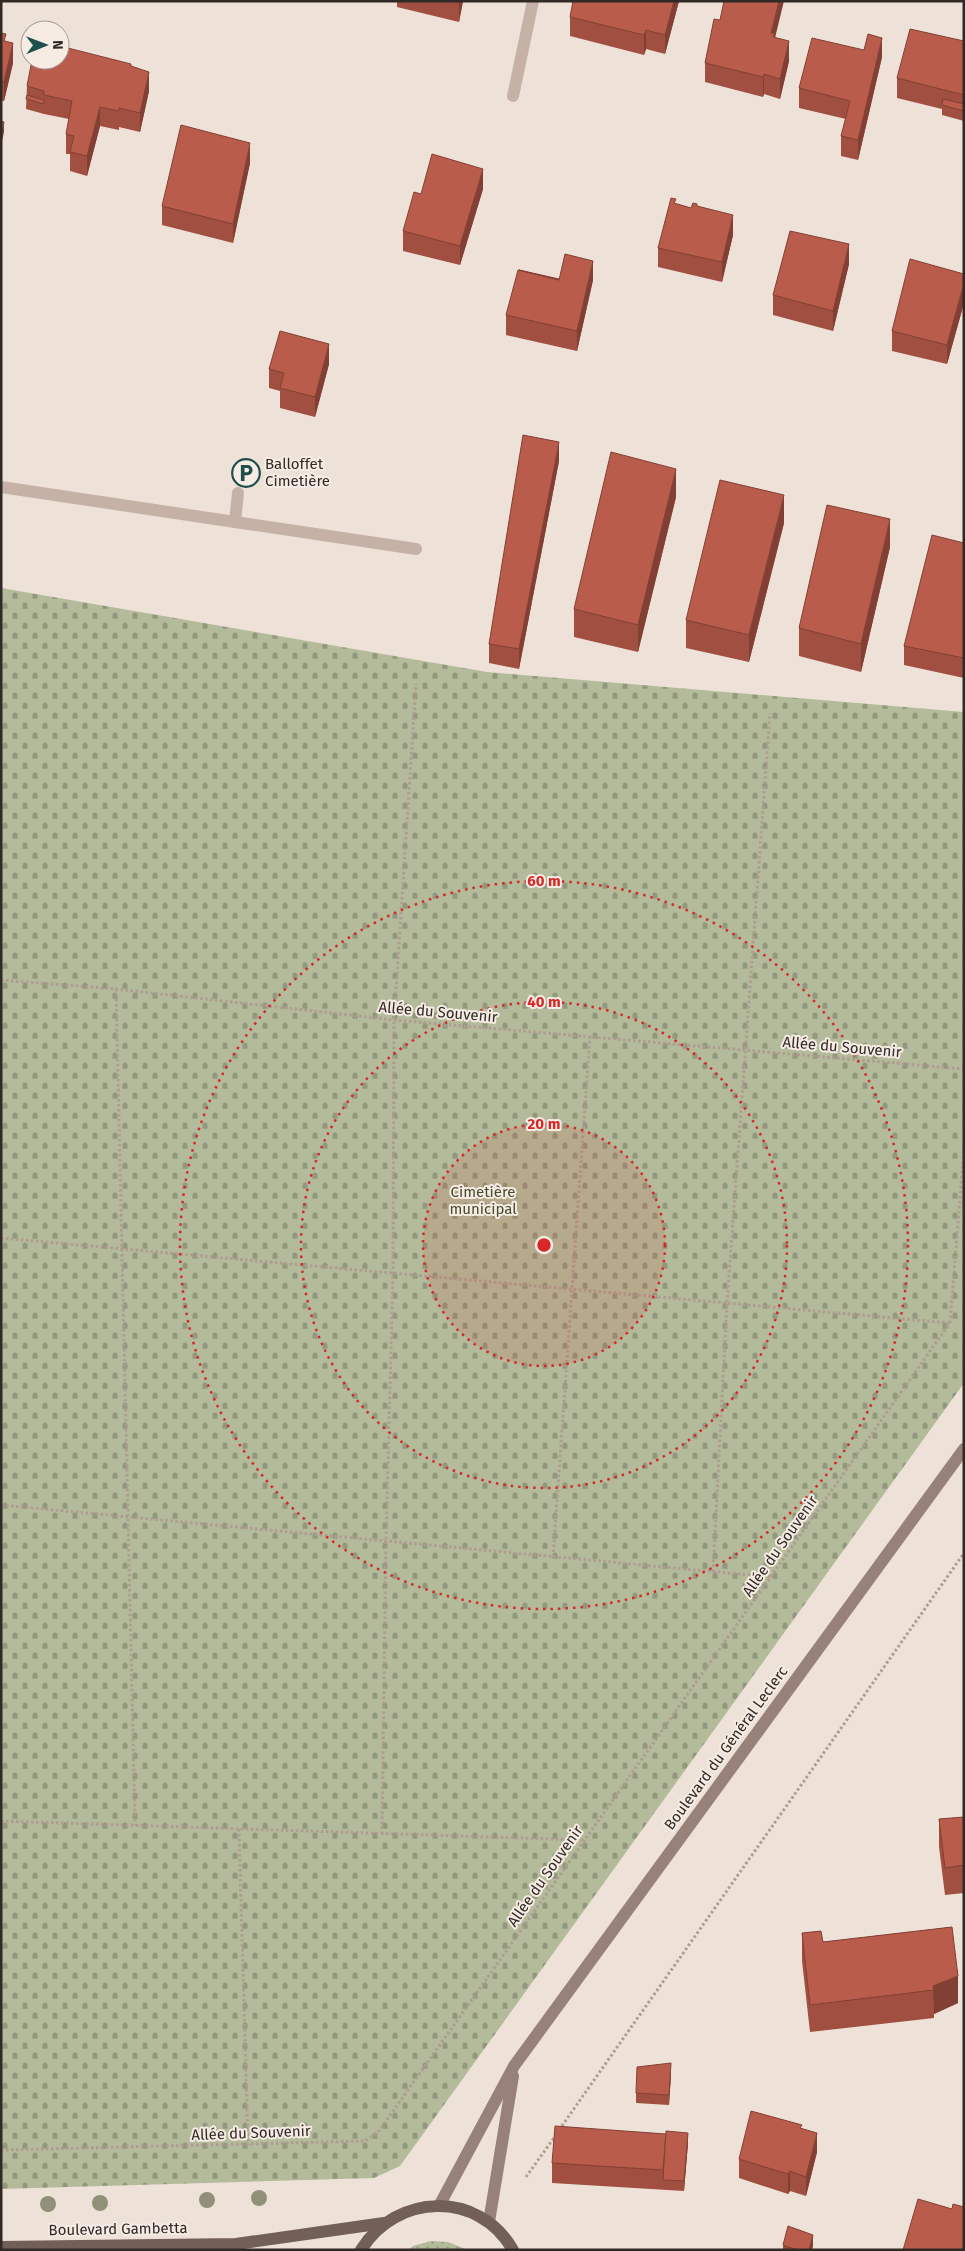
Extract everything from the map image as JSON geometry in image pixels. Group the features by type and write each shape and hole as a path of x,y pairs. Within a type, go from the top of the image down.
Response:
{"main road":[{"name":"Boulevard du Général Leclerc","path":"439,2206 514,2066 964,1449"},
{"name":"Boulevard du Général Leclerc","path":"489,2222 514,2066"},
{"path":"361,2250 368,2238 384,2223 410,2209 439,2206 473,2213 489,2222 508,2240 513,2250"},
{"name":"Boulevard Gambetta","path":"1,2246 236,2244 384,2223"},
{"name":"Boulevard Gambetta","path":"236,2244 249,2250"}],"street":[{"path":"513,96 533,1"},
{"path":"1,486 416,549"},
{"path":"235,521 238,493"}],"path":[{"path":"382,1834 386,1541 394,1274 394,1020 416,684"},
{"path":"713,1572 727,1303 770,713"},
{"name":"Allée du Souvenir","path":"1,980 116,989 394,1020 964,1069"},
{"path":"116,989 130,1517 135,1825"},
{"path":"553,1557 590,1036"},
{"path":"1,1238 950,1323 964,1149"},
{"name":"Allée du Souvenir","path":"1,2150 365,2141 379,2132 583,1840 772,1577 950,1323"},
{"path":"1,1505 772,1577"},
{"path":"496,2181 519,2187 964,1554"},
{"path":"1,1820 583,1840"},
{"path":"239,1829 248,2144"}],"green space":[{"name":"Cimetière municipal","path":"1,588 487,672 964,712 964,1383 400,2166 374,2178 1,2189"},
{"path":"431,2241 448,2242 468,2250 408,2250 413,2246"}],"building":[{"path":"573,1 674,1 665,35 646,30 644,35 570,17"},
{"path":"724,1 779,1 771,33 775,33 773,37 789,41 780,79 764,74 763,77 705,63 714,19 720,20"},
{"path":"910,29 964,41 964,95 897,78"},
{"path":"1,33 6,34 4,41 13,43 4,82 1,81"},
{"path":"868,34 882,38 858,140 841,136 850,101 799,88 812,38 864,50"},
{"path":"70,49 131,64 131,66 149,72 140,113 119,108 119,111 100,107 87,156 70,152 74,136 66,134 72,101 44,95 44,91 27,86 30,70 70,70"},
{"path":"27,95 44,100 44,104 26,99"},
{"path":"943,99 964,104 964,111 942,105"},
{"path":"1,121 4,122 1,136"},
{"path":"181,125 250,143 233,224 162,206"},
{"path":"432,154 483,169 460,246 403,231 414,192 421,194"},
{"path":"671,198 676,199 674,203 691,208 693,203 697,204 697,206 733,215 722,262 658,248"},
{"path":"790,231 849,244 833,311 773,295"},
{"path":"565,254 593,261 577,331 506,315 518,270 559,280"},
{"path":"910,259 964,274 964,283 947,345 892,331"},
{"path":"519,270 559,279 559,280"},
{"path":"280,331 329,344 315,397 280,388 284,373 269,369"},
{"path":"523,435 559,442 519,649 489,644"},
{"path":"611,452 676,469 638,625 574,609"},
{"path":"720,480 784,495 749,635 686,620"},
{"path":"827,505 890,519 861,644 799,628"},
{"path":"932,535 964,543 964,658 904,646"},
{"path":"964,1817 964,1865 945,1868 939,1819"},
{"path":"952,1927 958,1976 933,1986 934,1990 810,2005 802,1933 821,1931 823,1942"},
{"path":"671,2063 669,2095 636,2093 637,2067"},
{"path":"751,2111 802,2125 800,2128 817,2133 806,2177 790,2171 788,2174 739,2159"},
{"path":"555,2126 666,2134 663,2170 552,2163"},
{"path":"666,2131 688,2133 684,2181 663,2180"},
{"path":"918,2199 952,2209 953,2204 964,2207 964,2250 903,2250"},
{"path":"788,2226 813,2235 809,2250 797,2250 783,2245"}],"place":[{"name":"Balloffet Cimetière","path":"246,473"}]}
